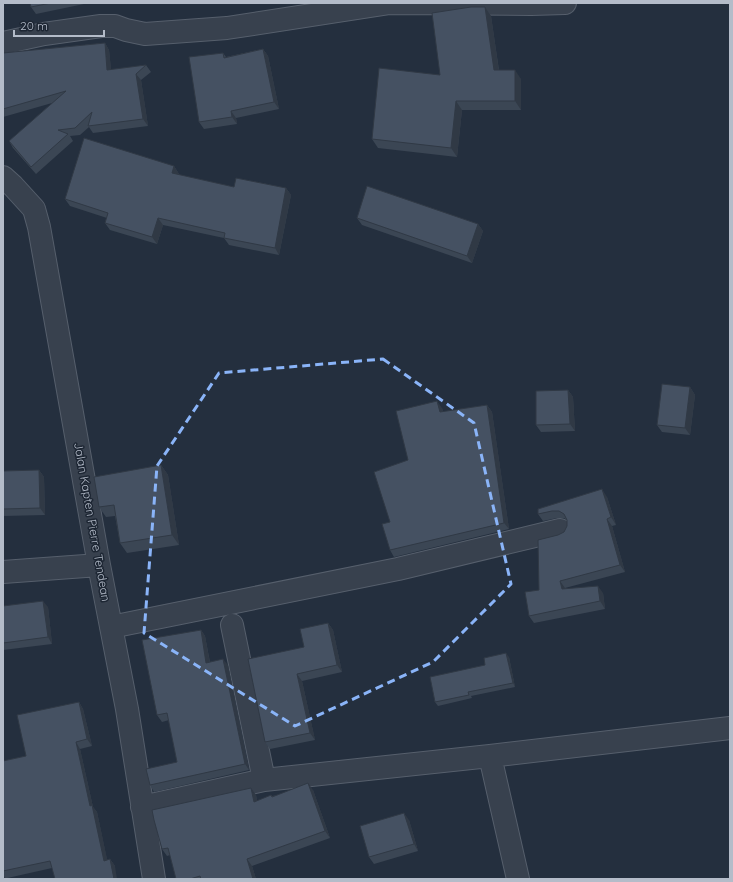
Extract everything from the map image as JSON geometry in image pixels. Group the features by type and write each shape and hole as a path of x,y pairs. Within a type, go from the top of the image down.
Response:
{"street":[{"path":"3,43 44,34 101,26 116,26 145,34 227,28 390,3 565,3"},
{"name":"Jalan Kapten Pierre Tendean","path":"3,176 13,186 37,218 126,709 154,879"},
{"path":"111,626 398,569 560,530"},
{"path":"3,572 99,565"},
{"path":"232,625 264,780"},
{"path":"142,807 264,780 490,756 730,728"},
{"path":"490,756 518,879"}],"highlighted area":[{"path":"383,359 474,423 511,584 433,662 295,726 144,633 157,466 219,373"}],"building":[{"path":"30,3 51,3 31,7"},
{"path":"471,7 485,7 494,70 515,70 515,101 456,101 451,148 372,139 379,68 440,75 432,13"},
{"path":"105,43 107,70 146,65 136,74 143,119 88,126 92,112 75,128 58,130 68,134 31,167 9,141 66,91 3,109 3,53"},
{"path":"263,49 274,102 231,111 232,117 199,122 189,57 223,53 224,58"},
{"path":"84,138 174,166 172,173 234,187 236,178 286,188 275,248 224,238 225,233 158,218 152,237 105,223 108,213 65,199"},
{"path":"367,186 478,224 467,256 357,218"},
{"path":"662,384 690,387 685,428 657,425"},
{"path":"568,390 570,424 536,425 536,391"},
{"path":"437,401 440,412 487,405 504,523 390,550 382,524 390,522 374,472 408,460 396,411"},
{"path":"161,465 172,535 120,543 114,505 99,507 94,477"},
{"path":"39,470 40,508 3,509 3,471"},
{"path":"602,489 611,517 607,519 620,565 560,581 562,589 598,586 600,601 529,616 525,592 539,590 538,540 558,535 564,532 567,526 567,520 564,514 559,511 538,514 538,509"},
{"path":"43,601 48,637 3,643 3,606"},
{"path":"328,623 337,665 297,674 310,733 265,742 248,659 304,647 300,629"},
{"path":"201,630 206,663 223,659 245,764 150,785 146,769 177,762 167,713 157,715 142,640"},
{"path":"506,653 513,683 468,692 469,695 435,702 430,677 485,665 484,658"},
{"path":"79,702 87,739 76,742 104,861 110,859 114,879 55,879 50,861 3,871 3,761 26,756 17,715"},
{"path":"308,783 325,831 247,859 253,879 201,879 200,876 190,879 176,879 168,848 162,849 152,810 251,788 254,802 271,795 272,797"},
{"path":"404,813 414,844 369,857 360,826"}]}
